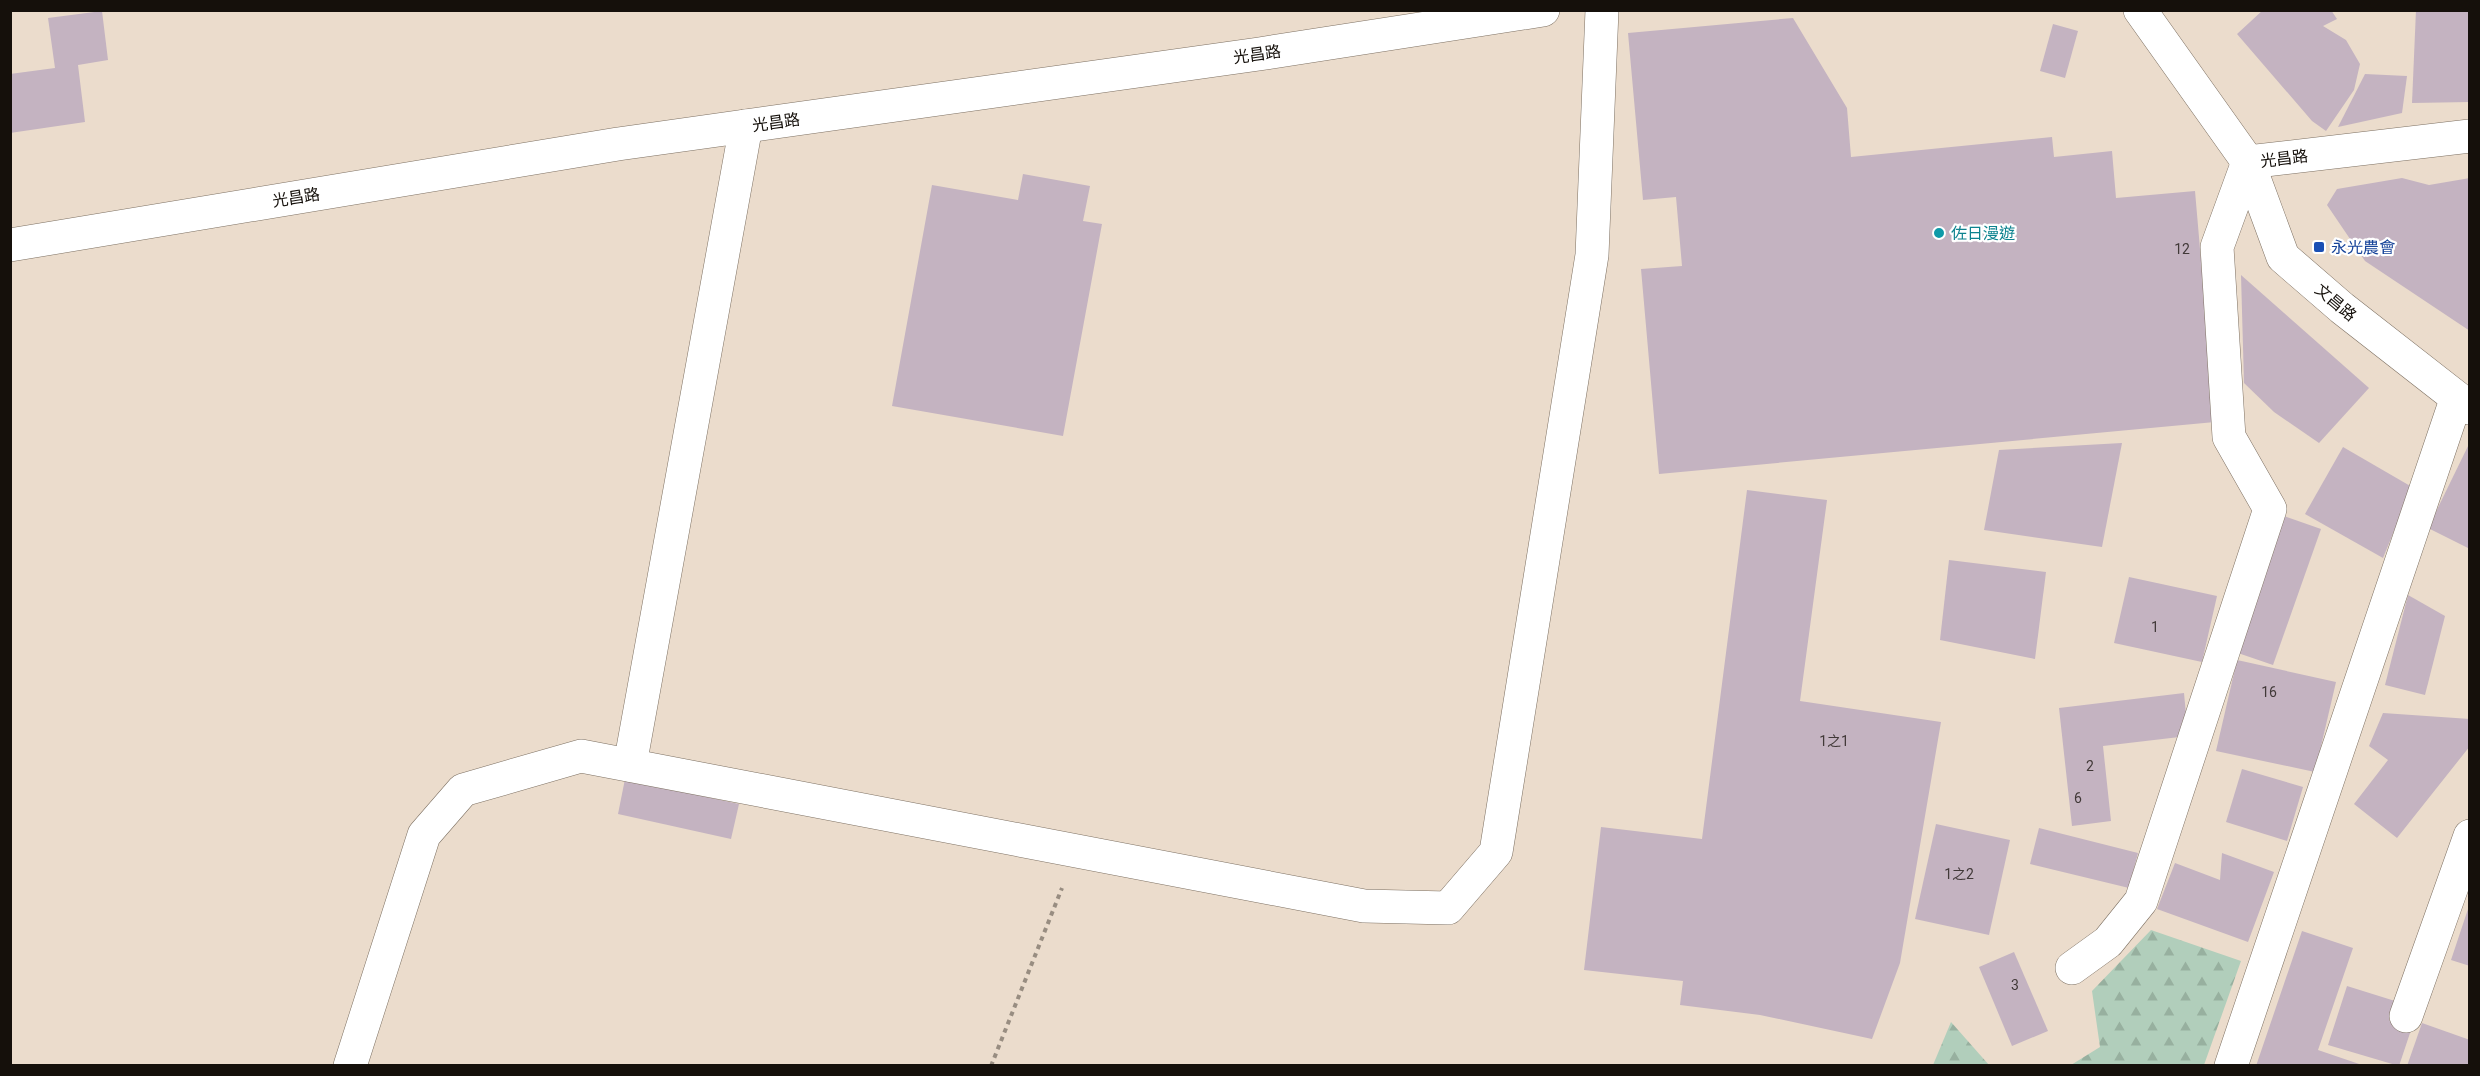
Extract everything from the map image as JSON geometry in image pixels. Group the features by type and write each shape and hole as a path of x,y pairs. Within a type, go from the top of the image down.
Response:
{"street":[{"name":"光昌路","path":"10,245 618,144 1259,54 1544,10"},
{"path":"350,1065 423,835 463,790 581,756 1364,906 1448,908 1496,852 1592,255 1602,10"},
{"name":"光昌路","path":"2140,10 2248,162 2469,136"},
{"path":"630,765 746,126"},
{"path":"2072,968 2108,942 2141,901 2270,509 2229,437 2221,318 2217,247 2248,162"},
{"name":"文昌路","path":"2248,162 2283,257 2463,404"},
{"path":"2231,1065 2463,404"},
{"path":"2406,1016 2469,836"}],"path":[{"path":"992,1065 1077,851"}],"green space":[{"path":"2151,930 2241,961 2204,1065 2071,1065 2100,1047 2092,991"},
{"path":"1951,1022 1989,1065 1933,1065"}],"building":[{"path":"2263,10 2331,10 2337,19 2323,26 2346,40 2360,64 2354,90 2326,131 2312,121 2237,34"},
{"path":"2416,10 2470,10 2470,102 2412,103"},
{"path":"102,11 108,60 78,65 85,122 10,133 10,74 55,68 48,18"},
{"name":"佐日漫遊","path":"1793,18 1847,108 1851,157 2052,137 2054,157 2112,151 2116,198 2195,191 2215,422 1659,474 1641,269 1682,266 1676,197 1643,200 1628,33"},
{"path":"2053,24 2078,31 2065,78 2040,71"},
{"path":"2365,74 2407,76 2402,113 2338,127"},
{"path":"1023,174 1090,186 1083,221 1102,224 1063,436 892,406 932,185 1018,200"},
{"path":"2402,178 2429,185 2470,178 2470,331 2365,261 2327,205 2337,189"},
{"path":"2241,275 2369,388 2319,443 2274,412 2244,383"},
{"path":"2470,442 2470,549 2428,528"},
{"path":"2122,443 2102,547 1984,530 1999,450"},
{"path":"2343,447 2412,487 2383,558 2305,514"},
{"path":"1747,490 1827,500 1800,701 1941,722 1900,963 1872,1039 1760,1015 1680,1005 1683,981 1584,970 1601,827 1702,839"},
{"path":"2284,516 2321,529 2273,665 2235,652"},
{"path":"1949,560 2046,572 2035,659 1940,640"},
{"path":"2129,577 2217,596 2202,662 2114,643"},
{"path":"2408,595 2445,616 2425,695 2385,685"},
{"path":"2237,660 2336,682 2315,772 2216,751"},
{"path":"2184,693 2188,736 2103,746 2111,821 2072,826 2059,708"},
{"path":"2383,713 2470,719 2470,746 2397,838 2354,804 2388,760 2369,746"},
{"path":"2242,769 2303,787 2287,841 2226,822"},
{"path":"625,779 739,804 731,839 618,814"},
{"path":"1936,824 2010,840 1989,935 1915,919"},
{"path":"2039,828 2138,853 2129,888 2030,864"},
{"path":"2222,853 2274,872 2248,942 2157,909 2175,863 2220,880"},
{"path":"2470,906 2470,966 2451,960"},
{"path":"2302,931 2353,948 2318,1050 2365,1066 2256,1066"},
{"path":"2014,952 2048,1031 2012,1046 1979,967"},
{"path":"2347,986 2395,1001 2389,1020 2412,1027 2399,1066 2328,1045"},
{"path":"2422,1023 2470,1040 2470,1066 2407,1066"}],"place":[{"name":"佐日漫遊","path":"1939,233"},
{"name":"永光農會","path":"2319,247"}]}
